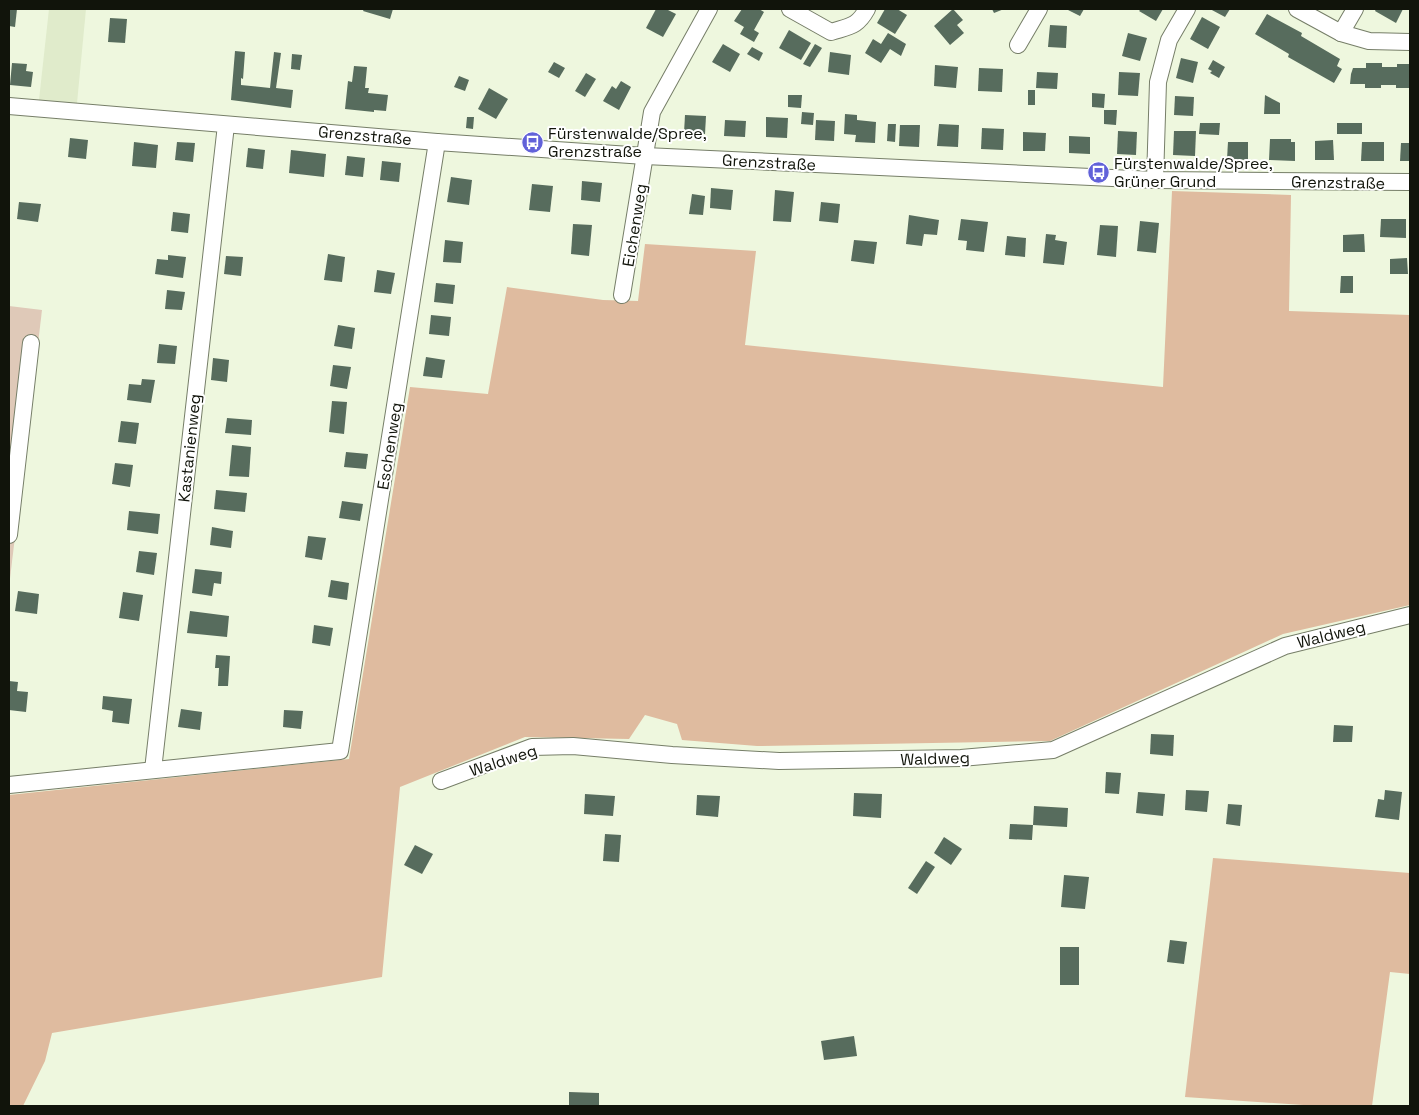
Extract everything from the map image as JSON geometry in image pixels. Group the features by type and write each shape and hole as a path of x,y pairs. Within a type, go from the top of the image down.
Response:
{"street":[{"path":"645,156 652,112 709,9"},
{"path":"790,9 831,32 856,24 861,20 867,9"},
{"path":"1018,45 1039,9"},
{"path":"1155,180 1158,82 1169,40 1187,9"},
{"path":"1297,9 1342,33 1369,41 1410,42"},
{"path":"1342,33 1355,9"},
{"name":"Grenzstraße","path":"9,106 437,142 645,156 1155,180 1410,182"},
{"name":"Kastanienweg","path":"153,770 226,125"},
{"name":"Eschenweg","path":"153,770 340,751 437,142"},
{"name":"Eichenweg","path":"622,295 645,156"},
{"path":"9,535 31,343"},
{"name":"Waldweg","path":"441,781 532,748 573,746 672,755 780,761 961,758 1053,750 1285,646 1410,615"},
{"path":"9,785 153,770"}],"shaded area":[{"path":"49,9 86,9 77,103 39,100"},
{"path":"1172,191 1291,195 1289,311 1410,315 1410,605 1283,634 1050,741 757,746 682,740 677,724 645,715 629,739 525,737 400,787 382,977 52,1033 45,1061 23,1106 9,1106 9,795 349,759 410,387 488,394 507,287 603,300 638,301 645,244 756,251 745,345 1163,387"},
{"path":"9,306 42,310 9,587"},
{"path":"1213,858 1410,873 1410,974 1390,972 1372,1106 1318,1106 1185,1097"}],"building":[{"path":"9,9 17,9 15,27 9,26"},
{"path":"364,9 393,9 390,19 363,11"},
{"path":"656,9 666,9 676,14 663,37 646,28"},
{"path":"742,9 759,9 764,12 754,30 759,33 754,42 740,34 744,27 734,21"},
{"path":"885,9 897,9 907,15 895,34 877,23"},
{"path":"953,9 963,20 957,25 964,33 950,45 934,26"},
{"path":"992,9 1004,9 994,13"},
{"path":"1066,9 1084,9 1080,16"},
{"path":"1141,9 1163,9 1156,21 1139,11"},
{"path":"1210,9 1230,9 1225,17"},
{"path":"1376,9 1403,9 1396,23 1375,11"},
{"path":"1267,14 1302,33 1301,36 1340,59 1337,66 1342,69 1334,83 1288,57 1289,54 1255,34"},
{"path":"1202,17 1220,27 1208,49 1190,39"},
{"path":"110,18 127,19 125,43 108,42"},
{"path":"1050,25 1067,26 1066,48 1048,47"},
{"path":"789,30 811,43 801,60 779,48"},
{"path":"888,33 906,44 901,56 890,49 881,63 865,53 873,39 881,44"},
{"path":"1128,33 1147,38 1140,61 1122,56"},
{"path":"723,44 740,54 730,72 712,62"},
{"path":"815,44 822,48 810,67 803,64"},
{"path":"752,47 763,53 759,61 747,54"},
{"path":"235,51 245,52 241,85 270,88 274,52 281,53 276,88 293,90 291,108 231,100"},
{"path":"830,52 851,55 849,75 828,72"},
{"path":"292,54 302,55 300,70 291,69"},
{"path":"1181,58 1198,62 1193,83 1176,78"},
{"path":"1213,60 1225,67 1219,78 1210,73 1212,71 1208,69"},
{"path":"554,62 565,68 559,78 548,72"},
{"path":"12,63 27,64 26,71 33,72 31,87 10,85"},
{"path":"1366,63 1382,63 1382,67 1397,67 1397,64 1410,64 1410,88 1396,88 1396,85 1381,85 1381,88 1365,88 1365,84 1350,84 1353,68 1366,68"},
{"path":"935,65 958,67 956,88 934,86"},
{"path":"354,66 367,67 365,88 369,88 368,93 388,95 386,111 374,110 374,112 345,109 348,81 352,82"},
{"path":"979,68 1003,69 1002,92 978,91"},
{"path":"1037,72 1058,73 1057,89 1036,88"},
{"path":"1119,72 1140,73 1138,96 1118,95"},
{"path":"586,73 596,79 585,97 575,91"},
{"path":"459,76 469,80 465,91 454,87"},
{"path":"621,81 631,87 619,110 603,101 612,86 616,89"},
{"path":"489,88 508,99 496,119 478,109"},
{"path":"1028,90 1035,90 1035,105 1028,105"},
{"path":"1092,93 1105,94 1104,108 1092,107"},
{"path":"788,95 802,95 801,108 788,107"},
{"path":"1265,95 1280,103 1280,114 1264,114"},
{"path":"1175,96 1194,97 1193,116 1174,115"},
{"path":"1104,110 1117,110 1116,125 1104,124"},
{"path":"802,112 814,113 813,125 801,124"},
{"path":"845,114 857,115 857,120 876,122 875,143 855,142 856,135 844,134"},
{"path":"685,115 706,116 705,134 684,133"},
{"path":"467,117 474,117 473,129 466,128"},
{"path":"766,117 788,118 787,138 766,137"},
{"path":"725,120 746,121 745,137 724,136"},
{"path":"816,120 835,121 834,141 815,140"},
{"path":"1200,123 1220,123 1219,135 1199,134"},
{"path":"1337,123 1362,123 1362,134 1337,134"},
{"path":"888,124 896,124 895,142 887,141"},
{"path":"939,124 959,125 958,147 937,146"},
{"path":"900,125 920,125 919,147 899,146"},
{"path":"982,128 1004,129 1003,150 981,149"},
{"path":"1118,131 1137,132 1136,155 1117,154"},
{"path":"1174,131 1196,131 1195,156 1173,155"},
{"path":"1023,132 1046,133 1045,151 1023,151"},
{"path":"1069,136 1090,137 1090,154 1069,153"},
{"path":"70,138 88,140 86,159 68,157"},
{"path":"1270,139 1291,139 1291,142 1295,142 1295,161 1269,160"},
{"path":"1333,140 1334,160 1315,160 1315,141"},
{"path":"134,142 158,145 156,168 132,166"},
{"path":"177,142 195,143 193,162 175,160"},
{"path":"1228,142 1248,142 1248,160 1227,159"},
{"path":"1362,142 1384,142 1384,161 1361,161"},
{"path":"1401,143 1410,143 1410,161 1400,161"},
{"path":"248,148 265,150 263,169 246,167"},
{"path":"291,150 326,154 324,177 289,173"},
{"path":"347,156 365,158 363,177 345,175"},
{"path":"382,161 401,163 399,182 380,180"},
{"path":"451,177 472,180 469,205 447,202"},
{"path":"582,181 602,183 600,202 581,200"},
{"path":"532,184 553,186 550,212 529,210"},
{"path":"711,188 733,190 731,210 710,208"},
{"path":"775,190 794,192 791,222 773,221"},
{"path":"692,194 705,196 703,215 689,214"},
{"path":"19,202 41,204 38,222 17,219"},
{"path":"821,202 840,204 838,223 819,221"},
{"path":"173,212 190,214 188,233 171,231"},
{"path":"909,215 939,220 937,235 924,234 922,246 906,244"},
{"path":"961,219 988,222 984,252 966,250 967,241 958,240"},
{"path":"1381,219 1406,219 1406,238 1380,237"},
{"path":"1140,221 1159,223 1156,253 1137,251"},
{"path":"573,224 592,225 589,256 571,254"},
{"path":"1100,225 1118,226 1116,257 1097,255"},
{"path":"1046,234 1056,235 1055,240 1067,242 1064,265 1043,263"},
{"path":"1364,234 1365,252 1343,252 1343,235"},
{"path":"1007,236 1026,238 1025,257 1005,255"},
{"path":"445,240 463,242 461,263 443,262"},
{"path":"854,240 877,242 874,264 851,261"},
{"path":"328,254 345,257 342,282 324,280"},
{"path":"168,255 186,257 183,278 155,274 157,259 168,260"},
{"path":"226,256 243,257 241,276 224,274"},
{"path":"1407,258 1408,274 1390,274 1390,259"},
{"path":"377,270 395,273 391,294 374,292"},
{"path":"1341,276 1353,276 1353,293 1340,293"},
{"path":"436,283 455,285 453,304 434,302"},
{"path":"167,290 185,292 182,310 165,309"},
{"path":"431,315 451,317 449,336 429,334"},
{"path":"338,325 355,328 352,349 334,346"},
{"path":"159,344 177,346 175,364 157,363"},
{"path":"426,357 445,360 442,378 423,376"},
{"path":"213,358 229,360 227,382 211,380"},
{"path":"333,365 351,367 347,389 330,386"},
{"path":"142,379 155,380 151,403 127,400 129,384 141,385"},
{"path":"332,401 347,402 344,434 329,432"},
{"path":"227,418 252,420 251,435 225,433"},
{"path":"121,421 139,423 136,444 118,442"},
{"path":"232,445 251,447 249,477 229,476"},
{"path":"346,452 368,454 366,469 344,467"},
{"path":"115,463 133,465 130,487 112,484"},
{"path":"216,490 247,493 245,512 214,509"},
{"path":"342,501 363,504 360,521 339,518"},
{"path":"129,511 160,514 158,534 127,530"},
{"path":"212,527 233,531 231,548 210,545"},
{"path":"308,536 326,538 322,560 305,557"},
{"path":"139,551 157,553 154,575 136,572"},
{"path":"195,569 222,572 221,584 214,583 212,596 192,593"},
{"path":"331,580 349,583 347,600 328,597"},
{"path":"18,591 39,594 37,614 15,611"},
{"path":"123,592 143,595 139,621 119,618"},
{"path":"190,611 229,616 227,637 187,633"},
{"path":"314,625 333,628 330,646 312,643"},
{"path":"216,655 230,656 228,686 218,686 219,668 215,668"},
{"path":"9,681 18,682 17,691 28,692 26,712 9,710"},
{"path":"103,696 132,699 129,724 112,722 113,711 102,709"},
{"path":"181,709 202,712 200,730 178,727"},
{"path":"284,710 303,711 301,729 283,727"},
{"path":"1334,725 1353,726 1352,742 1333,742"},
{"path":"1151,734 1174,735 1173,756 1150,754"},
{"path":"1106,772 1121,773 1119,794 1105,793"},
{"path":"1186,790 1209,791 1207,812 1185,810"},
{"path":"1385,790 1402,792 1399,820 1375,817 1378,799 1384,800"},
{"path":"1138,792 1165,794 1163,816 1136,813"},
{"path":"854,793 882,794 881,818 853,816"},
{"path":"585,794 615,796 613,816 584,814"},
{"path":"697,795 720,796 718,817 696,815"},
{"path":"1228,804 1242,805 1240,826 1226,824"},
{"path":"1034,806 1068,808 1067,827 1033,825"},
{"path":"1010,824 1033,825 1032,840 1009,839"},
{"path":"605,834 621,835 619,862 603,861"},
{"path":"944,837 962,849 951,865 934,853"},
{"path":"415,845 433,854 422,874 404,865"},
{"path":"926,861 935,867 917,894 908,888"},
{"path":"1064,875 1089,877 1085,909 1061,907"},
{"path":"1170,940 1187,942 1184,964 1167,962"},
{"path":"1060,947 1079,947 1079,985 1060,985"},
{"path":"854,1036 857,1056 824,1060 821,1041"},
{"path":"569,1092 599,1093 599,1106 569,1106"}],"place":[{"name":"Fürstenwalde/Spree, Grenzstraße","path":"532,142"},
{"name":"Fürstenwalde/Spree, Grüner Grund","path":"1098,172"}]}
